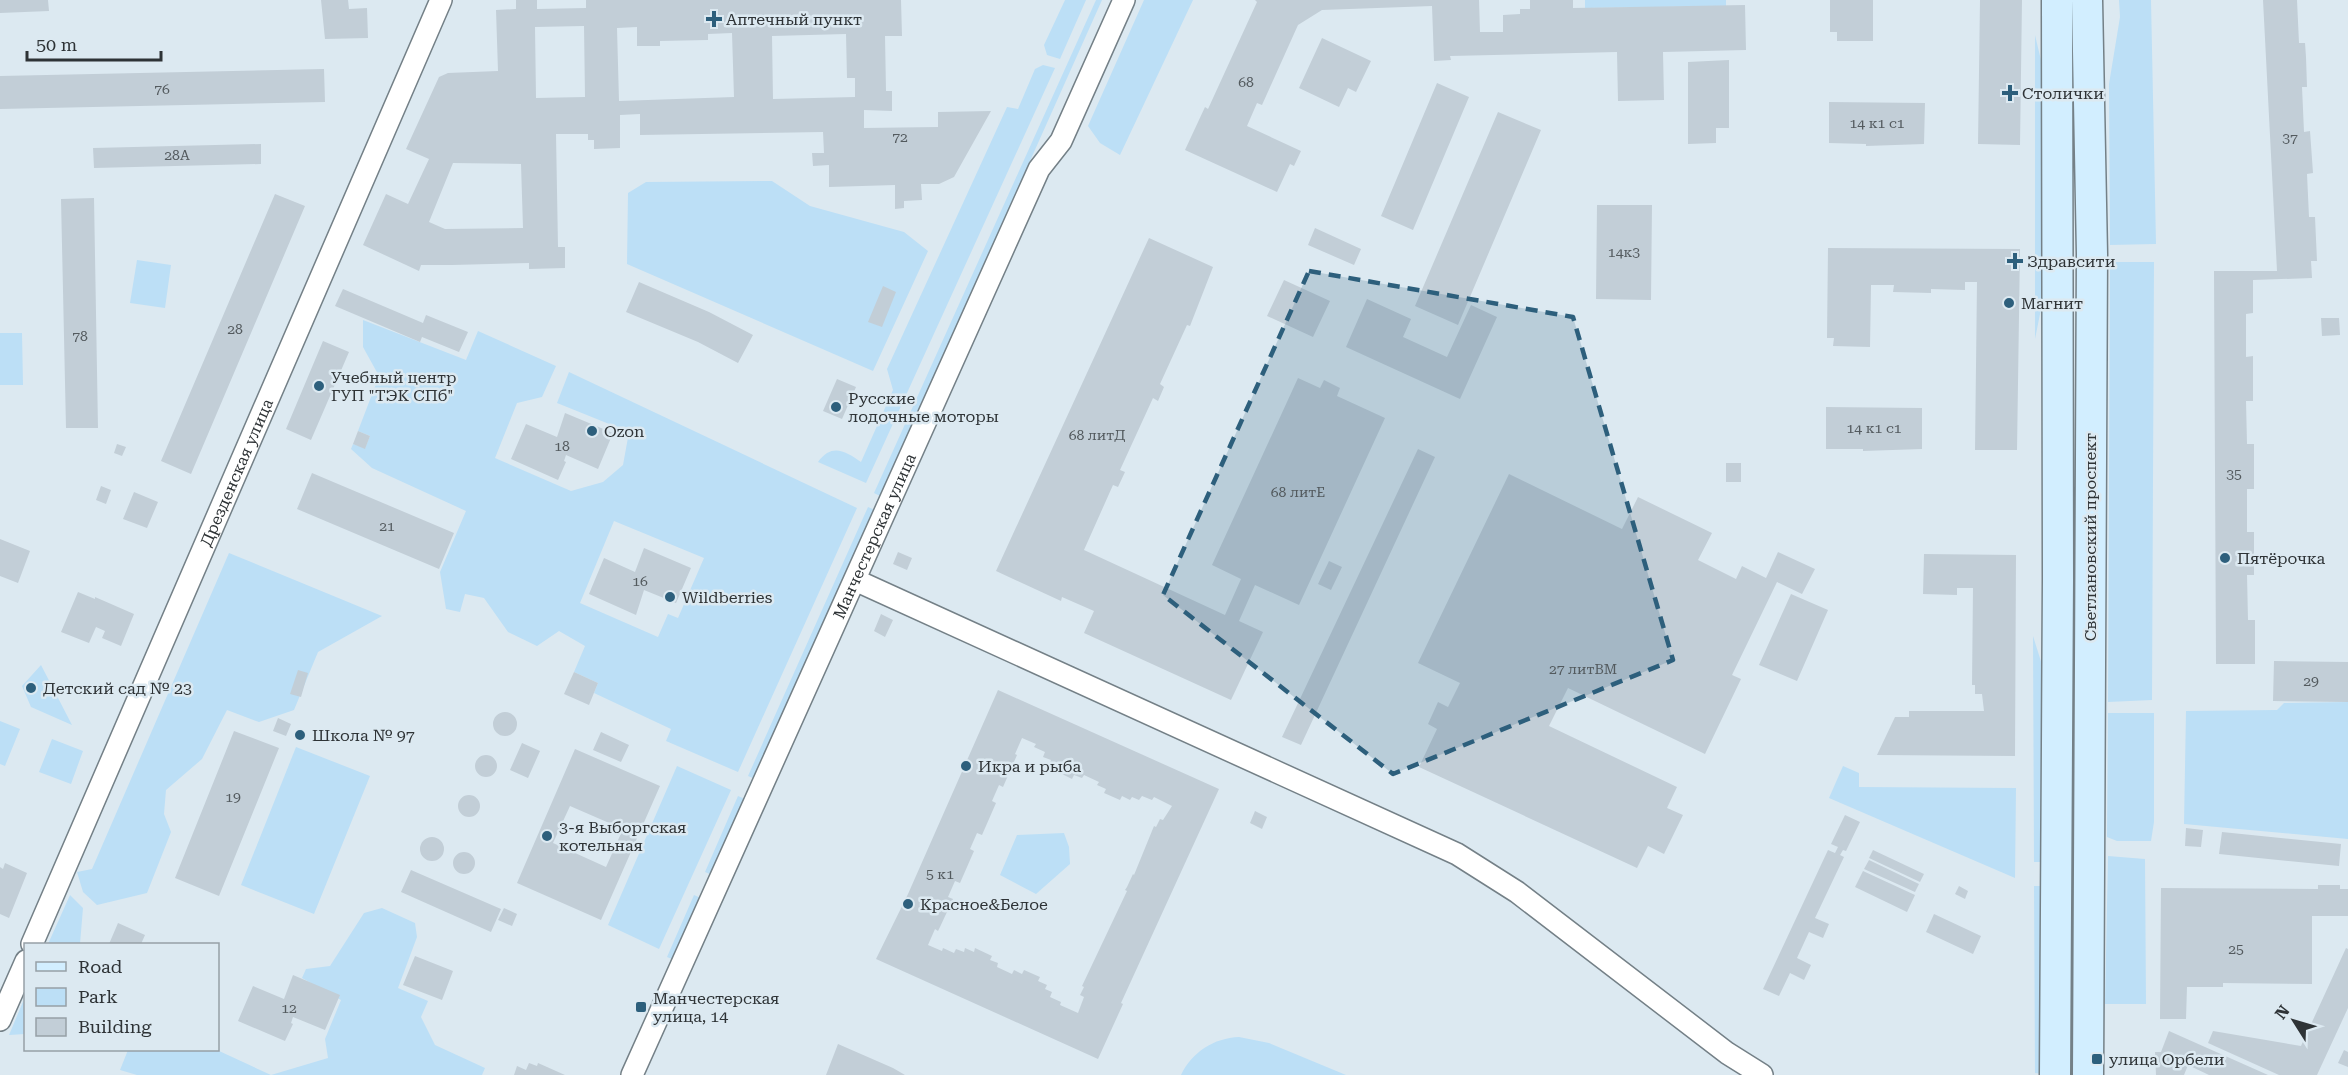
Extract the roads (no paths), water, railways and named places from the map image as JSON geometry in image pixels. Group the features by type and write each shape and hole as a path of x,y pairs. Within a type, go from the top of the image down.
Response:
{"main road":[{"name":"Светлановский проспект","path":"2055,1075 2058,591 2057,0"},
{"name":"Светлановский проспект","path":"2086,0 2092,254 2088,1075"}],"street":[{"name":"Дрезденская улица","path":"33,943 441,0"},
{"name":"Манчестерская улица","path":"632,1075 1039,169 1061,141 1124,0"},
{"path":"855,580 1456,854 1517,892 1727,1053 1762,1075"},
{"path":"0,1020 24,966"}],"place":[{"name":"Аптечный пункт","path":"714,19"},
{"name":"Столички","path":"2010,93"},
{"name":"Здравсити","path":"2015,261"},
{"name":"Магнит","path":"2009,303"},
{"name":"Учебный центр ГУП \"ТЭК СПб\"","path":"319,386"},
{"name":"Русские лодочные моторы","path":"836,407"},
{"name":"Ozon","path":"592,431"},
{"name":"Пятёрочка","path":"2225,558"},
{"name":"Wildberries","path":"670,597"},
{"name":"Детский сад № 23","path":"31,688"},
{"name":"Школа № 97","path":"300,735"},
{"name":"Икра и рыба","path":"966,766"},
{"name":"3-я Выборгская котельная","path":"547,836"},
{"name":"Красное&Белое","path":"908,904"},
{"name":"Манчестерская улица, 14","path":"641,1007"},
{"name":"улица Орбели","path":"2097,1059"}]}
